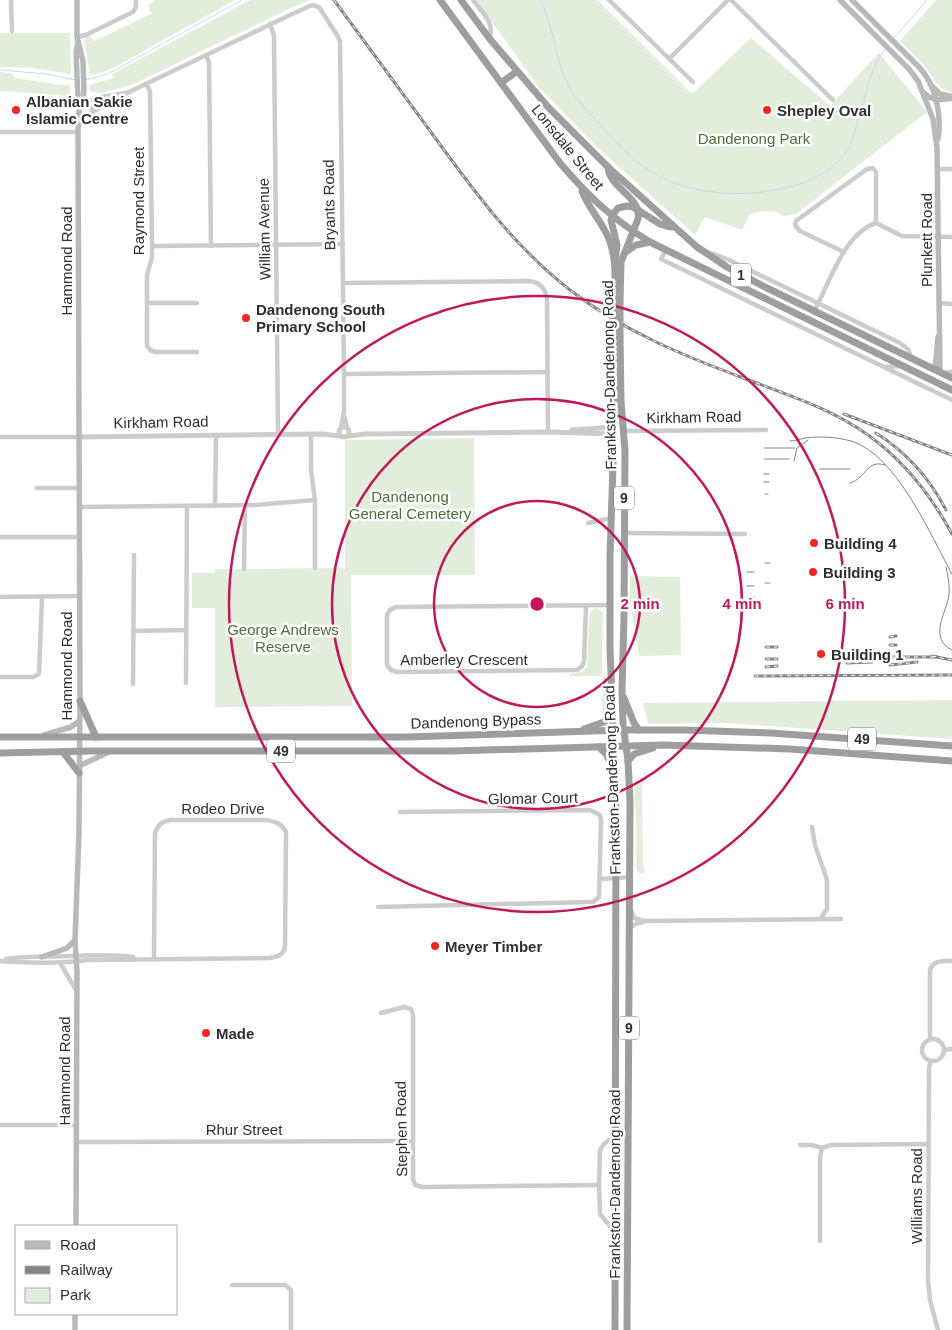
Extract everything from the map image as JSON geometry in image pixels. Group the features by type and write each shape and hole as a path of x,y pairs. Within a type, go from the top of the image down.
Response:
{"highway":[{"name":"Lonsdale Street","path":"440,0 560,163 582,188 612,216 650,242 952,390"},
{"name":"Lonsdale Street","path":"461,0 516,72 542,101 608,167 674,228 705,253 739,274 814,312 952,378"},
{"path":"501,83 516,72"},
{"path":"608,167 608,175 638,209"},
{"name":"Frankston-Dandenong Road","path":"582,188 585,199 607,234 613,249 618,299 610,605 616,879 615,1330"},
{"path":"615,261 618,245 611,224 612,216 621,207 630,206 638,209 660,224 674,228"},
{"name":"9","path":"633,231 638,218 638,209"},
{"name":"Frankston-Dandenong Road","path":"618,299 621,265 633,231"},
{"path":"623,256 634,246 650,242"},
{"path":"811,320 814,312"},
{"name":"Frankston-Dandenong Road","path":"618,334 623,431 624,605 622,691 630,802 627,1330"},
{"path":"936,382 939,372"},
{"name":"Kirkham Road","path":"614,431 623,431"},
{"path":"611,533 624,533"},
{"path":"610,605 624,605"},
{"path":"622,691 634,723 640,730"},
{"path":"80,701 96,737"},
{"path":"579,731 604,722 612,714"},
{"name":"Dandenong Bypass","path":"0,737 416,737 640,730 771,733 952,746"},
{"path":"628,761 639,752 663,745"},
{"name":"Dandenong Bypass","path":"0,753 79,751 452,751 663,745 800,750 952,761"},
{"path":"599,747 606,754 615,770"},
{"path":"62,752 79,770"},
{"path":"615,1036 629,1036"},
{"path":"615,1135 628,1135"},
{"path":"615,1232 628,1233"}],"main road":[{"name":"Hammond Road","path":"76,1225 75,940 79,833 80,701 78,596 78,132 80,106 78,100 82,90 81,70 76,53 77,0"},
{"path":"840,0 896,55 912,73 928,97 936,100 952,97"},
{"path":"852,0 922,70 938,93 952,97"},
{"name":"Plunkett Road","path":"928,79 936,100 940,123 937,148"},
{"name":"Plunkett Road","path":"923,90 933,119 937,148 939,332 936,348 939,372"},
{"path":"39,737 65,730 79,721"},
{"path":"79,770 111,751"},
{"path":"42,957 67,948 75,940"},
{"path":"75,1330 76,1315"}],"street":[{"path":"11,0 12,31"},
{"path":"77,39 133,12 136,8 136,0"},
{"name":"Lonsdale Street","path":"473,0 490,24 492,33 489,38"},
{"path":"609,0 693,82"},
{"path":"669,58 727,0 739,8 833,100"},
{"name":"Bryants Road","path":"270,24 312,5 316,5 338,34 340,41 344,431"},
{"path":"80,106 97,98 126,93 270,24"},
{"name":"William Avenue","path":"270,24 274,36 278,435"},
{"path":"206,55 209,62 211,246"},
{"name":"Raymond Street","path":"146,84 150,91 152,246 152,257 147,275 148,349 156,352 197,352"},
{"path":"82,90 89,96 97,98"},
{"path":"79,120 126,93"},
{"path":"80,106 93,108 107,104"},
{"path":"0,132 78,132"},
{"path":"844,252 800,231 795,225 796,221 867,168 873,168 876,172 876,223"},
{"path":"938,169 952,169"},
{"path":"876,223 902,236 952,237"},
{"path":"814,312 851,240 860,231 876,223"},
{"path":"152,246 342,244"},
{"path":"666,250 661,259 952,400"},
{"name":"Lonsdale Street","path":"705,253 720,256 902,344 908,349 912,359"},
{"path":"684,270 688,261"},
{"path":"343,283 529,281 541,286 547,298 548,432"},
{"path":"147,304 197,303"},
{"path":"939,303 952,304"},
{"path":"806,328 811,320"},
{"path":"885,367 902,366"},
{"path":"344,374 547,372"},
{"path":"939,372 952,372"},
{"path":"932,391 936,382"},
{"name":"Kirkham Road","path":"623,431 766,430"},
{"name":"Kirkham Road","path":"0,437 278,435 322,434 344,431 365,434 614,431"},
{"path":"311,434 311,470 316,500 315,568"},
{"path":"215,506 216,435"},
{"path":"37,488 79,488"},
{"path":"79,506 215,506 316,500"},
{"path":"244,569 245,505"},
{"path":"186,683 187,506"},
{"path":"588,523 611,518"},
{"path":"624,533 745,534"},
{"path":"0,538 79,537"},
{"path":"133,684 134,556"},
{"path":"0,597 78,596"},
{"path":"0,677 33,677 38,674 42,597"},
{"name":"Amberley Crescent","path":"586,605 584,662 578,670 398,672 391,670 387,665 387,617 389,611 394,607 586,605 610,605"},
{"path":"133,631 186,630"},
{"name":"Glomar Court","path":"378,907 593,902 599,897 601,821 600,816 590,810 400,812"},
{"name":"Rodeo Drive","path":"76,959 269,958 283,952 285,946 286,832 278,822 267,820 170,820 158,825 155,833 154,958"},
{"path":"812,827 815,844 827,880 827,910 821,918"},
{"path":"600,879 630,880"},
{"path":"630,907 634,918 645,921"},
{"path":"629,929 635,924 645,921 841,918"},
{"path":"0,961 23,957 76,959"},
{"path":"0,961 24,963 58,962 76,959"},
{"path":"930,1039 930,970 936,962 952,961"},
{"path":"58,962 64,967 76,990"},
{"name":"Stephen Road","path":"381,1013 404,1007 410,1009 413,1015 412,1141 413,1179 415,1185 599,1185"},
{"path":"930,1039 941,1042 944,1050 938,1059 931,1060 924,1057 921,1050 924,1042 930,1039"},
{"path":"944,1050 952,1049"},
{"name":"Williams Road","path":"931,1060 929,1066 928,1280 930,1300 938,1330"},
{"path":"0,1125 76,1125"},
{"name":"Frankston-Dandenong Road","path":"615,1135 600,1150 599,1185 600,1214 615,1232"},
{"name":"Rhur Street","path":"76,1142 412,1141"},
{"path":"800,1145 822,1148 831,1145 929,1144"},
{"path":"820,1241 820,1157 822,1148"},
{"path":"232,1285 285,1284 291,1290 291,1330"}],"green space":[{"path":"156,0 235,0 115,67 90,75 84,42 86,38 90,35 94,41 151,14 148,5"},
{"path":"250,0 309,0 132,85 100,93 89,91 90,85 113,78 112,74"},
{"name":"Dandenong Park","path":"476,0 598,0 692,94 751,38 830,106 879,53 927,112 796,214 784,216 776,212 762,211 754,213 749,215 742,230 705,217 695,235 597,147 539,87"},
{"path":"936,0 952,0 952,92 942,88 923,64 900,41"},
{"path":"0,33 70,33 71,74 33,68 0,67"},
{"path":"0,72 11,73 14,78 70,85 70,92 73,96 0,91"},
{"path":"474,438 475,575 351,575 352,706 215,707 215,608 192,608 192,573 215,573 215,569 345,568 345,440"},
{"path":"630,576 680,577 681,655 639,656 630,604"},
{"path":"597,608 603,613 602,676 569,676 569,674 582,672 587,666 589,614"},
{"path":"603,674 607,679 608,713 604,720 602,717"},
{"path":"952,700 952,739 727,723 648,724 643,703"},
{"path":"644,782 645,784 642,785 643,868 645,868 644,873 641,874 636,868 634,790 637,784"}],"waterway":[{"path":"85,80 105,75 115,70 242,0"},
{"path":"540,0 549,21 564,76 586,109 644,167 674,183 707,191 724,193 759,192 795,186 813,179 837,163 850,144 871,75 885,49"},
{"path":"894,38 927,0"},
{"path":"0,70 46,74 76,80"}],"tram line":[{"path":"790,441 810,437 851,441 867,449 883,462 897,479 923,519 952,574"},
{"path":"794,461 797,448 808,440"},
{"path":"764,448 795,448"},
{"path":"764,459 789,459"},
{"path":"850,483 856,481 870,467 879,464 885,465"},
{"path":"820,469 850,469"},
{"path":"764,474 769,474"},
{"path":"764,482 769,482"},
{"path":"765,563 770,563"},
{"path":"946,567 949,595 940,625 940,632 941,639 952,650"},
{"path":"747,572 754,572"},
{"path":"765,583 770,583"},
{"path":"747,586 754,586"},
{"path":"747,597 754,597"}],"railway":[{"path":"334,0 482,200 514,238 550,274 590,305 633,330 677,352 809,403 840,418 868,435 905,467 926,492 952,534"},
{"path":"844,414 952,455"},
{"path":"876,433 887,440 916,467 933,488 946,510"},
{"path":"890,637 896,636"},
{"path":"890,645 896,645"},
{"path":"766,647 777,647"},
{"path":"932,656 952,660"},
{"path":"866,657 937,657"},
{"path":"766,659 777,659"},
{"path":"847,663 872,662"},
{"path":"890,665 917,662"},
{"path":"766,667 777,666"},
{"path":"755,676 952,675"}],"place":[{"name":"Albanian Sakie Islamic Centre","path":"16,110"},
{"name":"Shepley Oval","path":"767,110"},
{"name":"Dandenong South Primary School","path":"246,318"},
{"name":"Building 4","path":"814,543"},
{"name":"Building 3","path":"813,572"},
{"name":"Building 1","path":"821,654"},
{"name":"Meyer Timber","path":"435,946"},
{"name":"Made","path":"206,1033"}],"park label":[{"name":"Dandenong General Cemetery","path":"410,504"},
{"name":"George Andrews Reserve","path":"283,638"}]}
